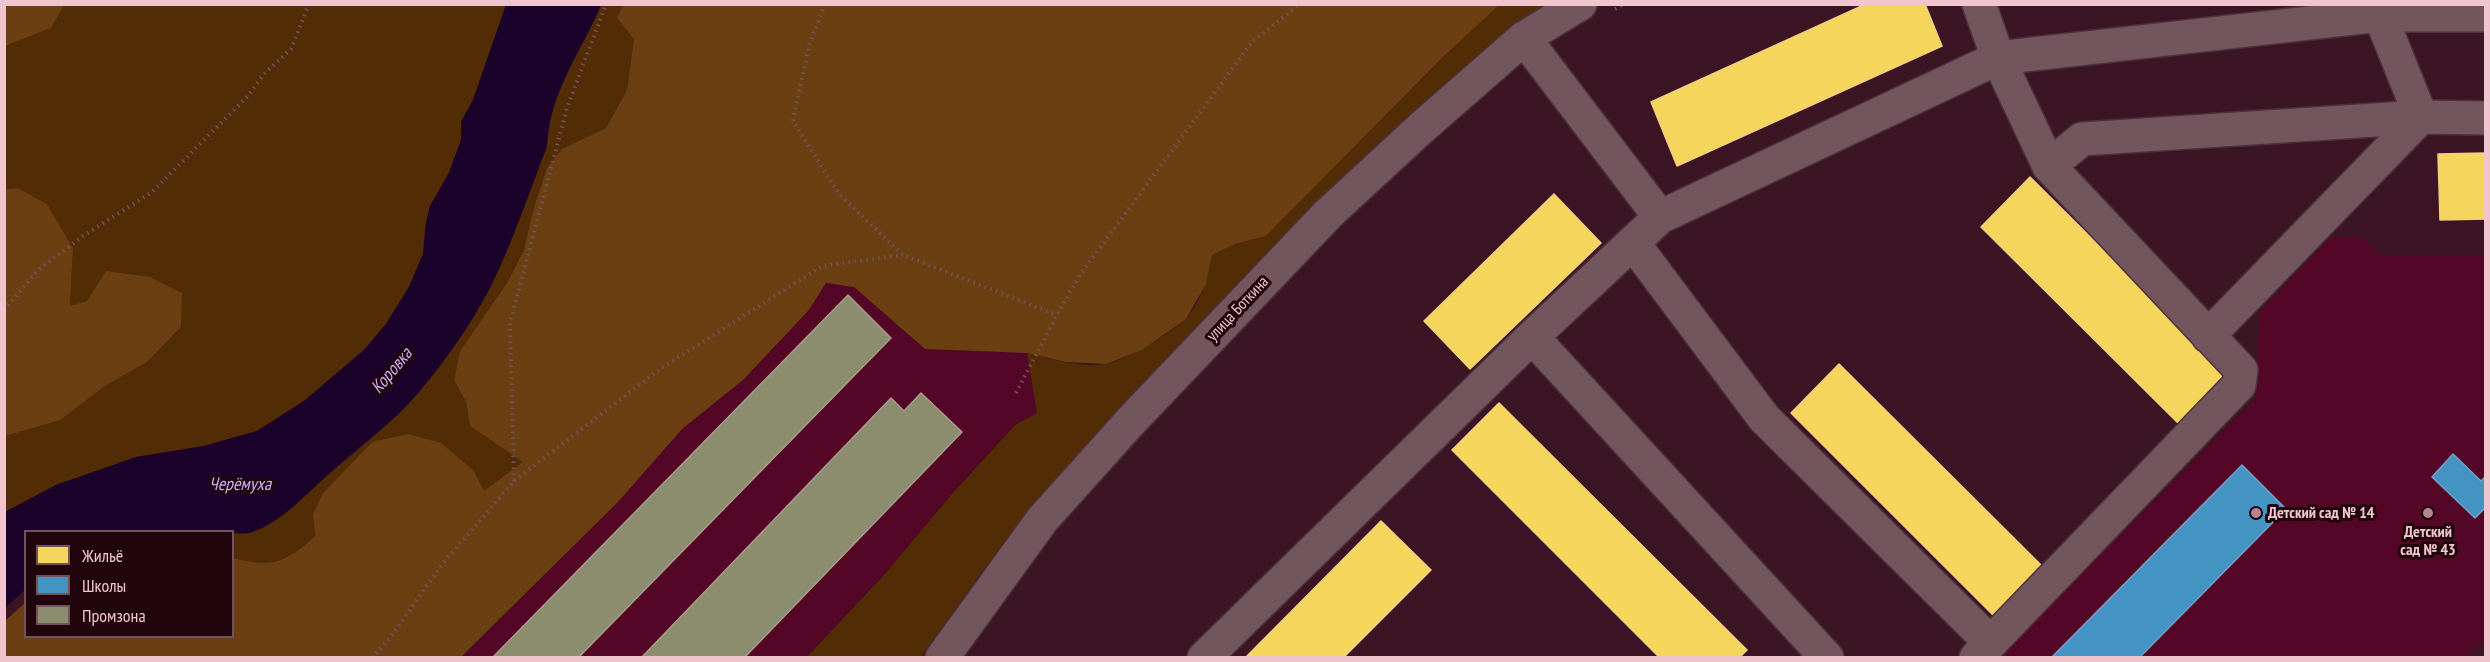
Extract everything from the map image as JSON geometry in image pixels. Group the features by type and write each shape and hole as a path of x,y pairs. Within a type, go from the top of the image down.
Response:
{"street":[{"name":"улица Боткина","path":"942,657 1042,520 1130,422 1328,214 1524,38 1580,4"},
{"path":"1633,243 1764,418 1983,650 2239,385 2241,370 2049,166 1998,58 1979,4"},
{"path":"2380,10 2421,117"},
{"path":"1204,657 1532,337 1660,217 1998,58 2380,10 2486,15"},
{"path":"1524,38 1660,217"},
{"path":"2049,166 2082,139 2421,117 2486,118"},
{"path":"2208,336 2421,117"},
{"path":"1532,337 1827,657"}],"path":[{"path":"4,310 38,270 83,236 152,192 248,96 263,75 291,49 309,4"},
{"path":"514,481 510,323 567,108 606,4"},
{"path":"825,4 809,45 793,121 839,194 903,255 1057,315"},
{"path":"1016,393 1080,275 1252,42 1300,4"},
{"path":"372,657 390,638 443,563 514,481 660,369 822,266 903,255"}],"shaded area":[{"path":"5,4 64,5 51,28 5,46"},
{"path":"1499,4 1548,5 1030,509 921,657 806,658 884,575 952,494 1015,425 1037,413 1027,353 1076,364 1105,364 1148,346 1170,331 1186,318 1196,304 1206,280 1212,255 1235,244 1266,236 1442,58"},
{"path":"64,5 506,5 473,100 461,122 461,140 449,173 430,206 423,254 409,287 386,324 364,350 304,401 257,431 204,446 136,457 56,485 5,512 5,436 105,386 147,362 181,327 182,293 150,277 70,307 73,248 47,204 18,188 5,189 5,46 51,28"},
{"path":"601,5 623,5 617,18 634,38 627,90 606,128 562,149 532,214 524,250 507,283 460,351 454,380 466,402 470,426 524,462 484,492 474,471 372,442 323,493 313,514 315,536 295,552 277,561 258,563 234,558 234,533 251,533 274,520 398,415 419,392 456,341 490,288 502,261 547,146 553,108 567,73"},
{"path":"623,5 1499,5 1442,58 1266,236 1235,244 1212,255 1206,284 1186,319 1142,350 1106,364 1066,362 1027,353 925,349 854,287 826,283 809,310 743,380 682,429 618,502 461,657 5,657 5,621 24,604 24,638 234,638 234,558 258,563 277,561 295,552 315,536 313,514 323,493 372,442 408,434 441,443 474,471 484,491 523,462 470,426 466,402 454,380 460,351 507,283 524,250 532,214 547,168 562,149 606,128 627,90 634,39 617,18"},
{"path":"18,188 47,204 73,248 70,306 87,301 106,271 150,277 182,293 181,327 147,362 105,386 60,420 5,436 5,189"},
{"path":"2331,237 2361,237 2381,256 2485,255 2486,638 2466,657 1999,658 2255,399 2260,311"},
{"path":"826,283 854,287 925,349 1027,353 1037,413 1015,425 952,494 884,575 806,657 461,658 618,502 682,429 743,380 809,310"}],"water":[{"name":"Черёмуха","path":"506,5 601,5 560,90 553,108 547,146 514,234 491,286 458,341 409,403 293,507 272,522 252,532 237,533 234,530 24,530 24,591 5,608 5,512 56,485 136,457 204,446 257,431 304,401 364,350 386,324 409,287 423,254 430,206 449,173 461,140 461,122 473,100"}],"building: Жильё":[{"path":"1866,4 1925,4 1942,46 1677,166 1651,102"},
{"path":"2486,153 2486,219 2440,220 2438,154"},
{"path":"2030,177 2228,374 2180,425 1981,227"},
{"path":"1554,194 1601,243 1470,369 1424,321"},
{"path":"1839,364 2043,567 1995,617 1791,413"},
{"path":"1499,403 1747,650 1739,658 1660,658 1452,450"},
{"path":"1381,521 1431,570 1343,658 1245,658"}],"building: Школы":[{"path":"2453,454 2481,481 2486,476 2486,507 2475,518 2432,477"},
{"path":"2242,465 2286,509 2139,658 2051,658"}],"building: Промзона":[{"path":"848,295 891,338 578,658 492,658"},
{"path":"921,393 962,432 744,658 641,658 891,398 904,411"}],"place":[{"name":"Детский сад № 14","path":"2256,513"},
{"name":"Детский сад № 43","path":"2428,513"}],"water label":[{"name":"Коровка","path":"392,371"}]}
